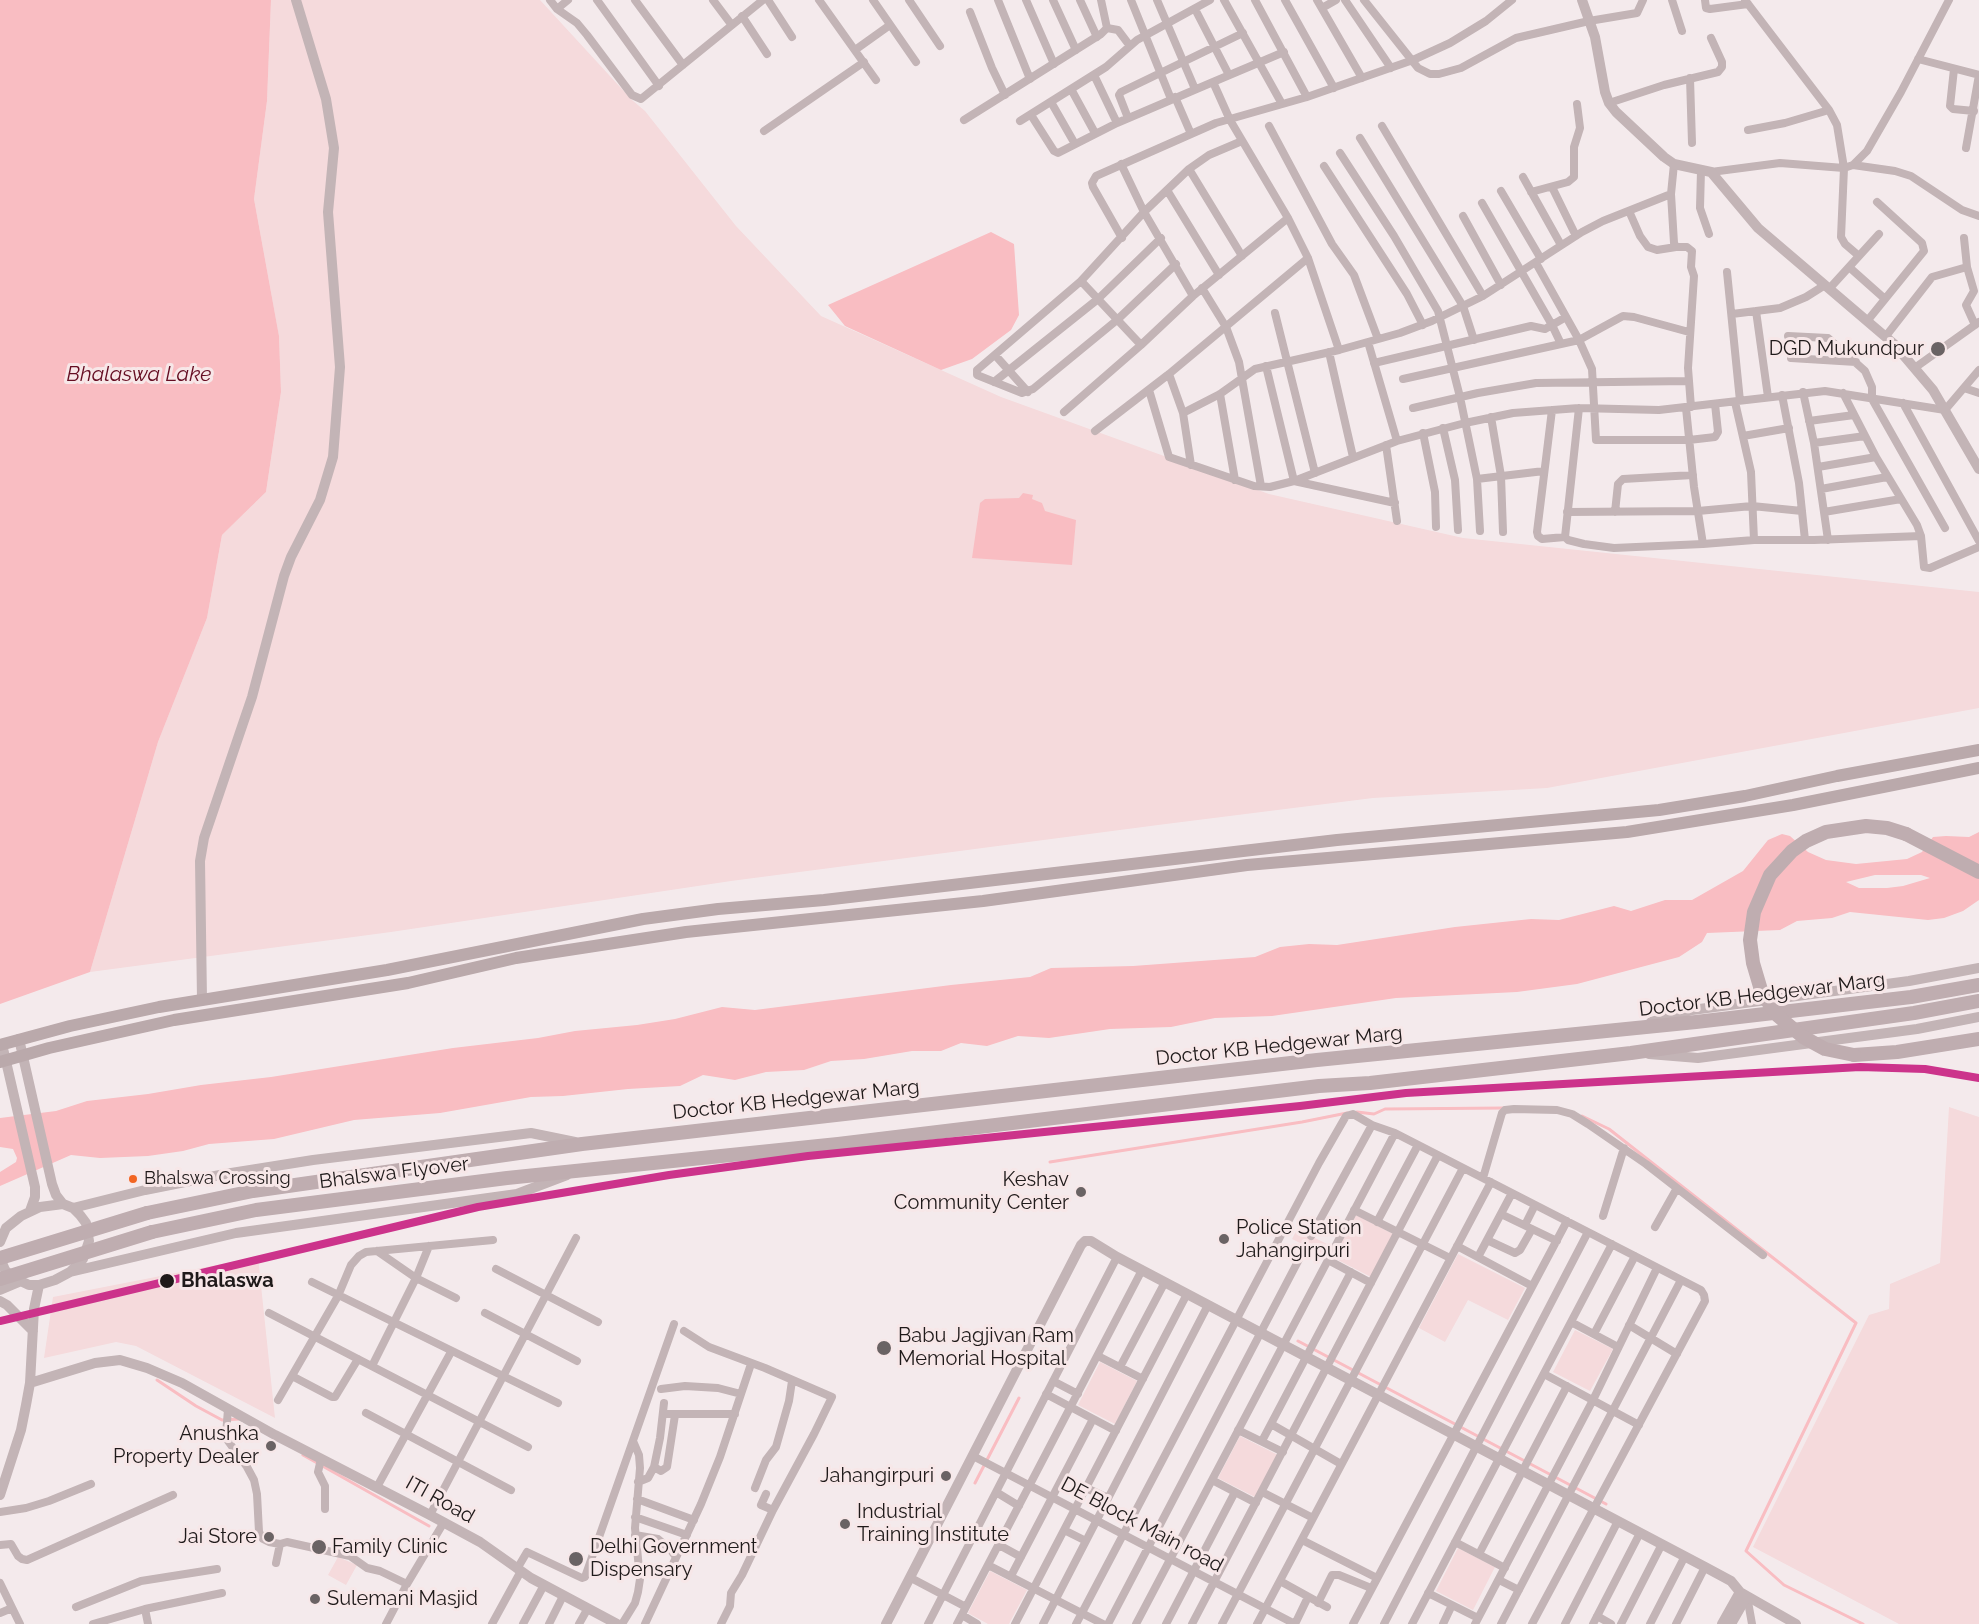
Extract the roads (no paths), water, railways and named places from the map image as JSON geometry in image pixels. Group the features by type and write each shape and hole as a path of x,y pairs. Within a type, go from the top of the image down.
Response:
{"highway":[{"path":"1979,872 1920,840 1887,828 1856,827 1826,832 1806,841 1792,851 1770,875 1754,912 1750,940 1756,978 1768,1002 1794,1031 1825,1048 1854,1055 1876,1055 1979,1039"},
{"name":"Doctor KB Hedgewar Marg","path":"582,1144 1317,1060 1696,1023 1911,997 1979,985"},
{"name":"Doctor KB Hedgewar Marg","path":"585,1168 838,1144 1319,1086 1370,1083 1631,1053 1914,1013 1979,1001"},
{"name":"Bhalswa Flyover","path":"0,1258 147,1213 253,1191 582,1144"},
{"name":"Bhalswa Flyover","path":"0,1279 152,1232 256,1210 585,1168"}],"main road":[{"path":"1,1044 92,1021 387,969 643,919 1348,839 1659,810 1745,796 1837,776 1979,750"},
{"path":"3,1061 174,1020 391,986 516,958 686,932 983,901 1247,865 1627,832 1793,804 1979,768"},
{"path":"387,969 391,986"}],"street":[{"path":"202,1000 200,861 204,838 252,697 284,576 291,557 320,500 333,457 340,367 328,212 334,148 326,99 296,0"},
{"path":"550,0 557,9 577,23 636,99 646,97 731,24 763,0"},
{"path":"557,9 568,0"},
{"path":"597,0 659,86"},
{"path":"635,0 683,65"},
{"path":"713,0 731,24"},
{"path":"768,0 792,37"},
{"path":"819,0 876,80"},
{"path":"873,0 916,62"},
{"path":"909,0 940,46"},
{"path":"998,0 1030,79"},
{"path":"1026,0 1054,64"},
{"path":"1053,0 1076,50"},
{"path":"1080,0 1097,37"},
{"path":"1101,0 1107,28"},
{"path":"1131,0 1160,72 1191,134"},
{"path":"1157,0 1195,89"},
{"path":"1224,0 1282,104"},
{"path":"1255,0 1307,97"},
{"path":"1285,0 1334,88"},
{"path":"1317,0 1362,78"},
{"path":"1322,9 1336,0"},
{"path":"1345,0 1391,68"},
{"path":"1364,0 1416,64 1430,74 1439,74 1474,63 1516,38 1637,13 1643,0"},
{"path":"1122,238 1092,183 1096,176 1191,134 1233,124 1282,104 1391,68 1416,64 1486,21 1512,0"},
{"path":"1582,0 1595,37 1605,92 1610,103 1616,112 1674,164 1706,171 1780,163 1844,168 1853,165 1896,171 1911,176 1962,210 1979,216"},
{"path":"1672,0 1682,31"},
{"path":"1705,0 1706,8 1710,9 1747,2 1829,110 1837,125 1844,168 1841,237 1845,244 1859,256"},
{"path":"1853,165 1867,151 1949,0"},
{"path":"1020,122 1116,60 1130,46 1145,36 1208,1"},
{"path":"1195,9 1229,75"},
{"path":"970,12 1005,94"},
{"path":"742,16 767,54"},
{"path":"855,51 890,25"},
{"path":"964,120 1097,37 1107,28"},
{"path":"1107,28 1118,30 1130,46"},
{"path":"1128,118 1119,93 1243,33"},
{"path":"1610,103 1690,78 1721,71 1722,62 1711,38"},
{"path":"1031,115 1056,153 1173,98 1284,52"},
{"path":"1918,59 1979,75 1966,148"},
{"path":"764,131 864,63"},
{"path":"1954,69 1950,106 1953,109 1974,111"},
{"path":"1094,75 1117,123"},
{"path":"1690,78 1692,143"},
{"path":"1213,82 1241,139 1288,218 1308,258 1334,351 1353,457"},
{"path":"1071,89 1095,134"},
{"path":"1052,102 1075,144"},
{"path":"1531,192 1568,182 1574,177 1574,147 1581,128 1577,104"},
{"path":"1748,130 1785,123 1829,110"},
{"path":"1269,126 1332,244 1354,275 1378,339"},
{"path":"1382,126 1483,296"},
{"path":"1360,138 1463,306 1474,340"},
{"path":"1176,264 1117,320 1028,392 1022,393 977,375 976,372 994,355 1081,281 1144,212 1189,169 1209,155 1241,139"},
{"path":"1340,153 1427,291 1440,317 1477,479 1480,531"},
{"path":"1121,164 1144,212 1193,296"},
{"path":"1674,164 1671,194 1676,247"},
{"path":"1324,166 1407,294 1423,325"},
{"path":"1189,169 1242,256"},
{"path":"1706,171 1700,208 1709,234"},
{"path":"1706,171 1758,228 1868,320 1916,367 1945,410 1979,469"},
{"path":"1523,177 1561,245"},
{"path":"1552,187 1576,236"},
{"path":"1167,190 1219,275"},
{"path":"1501,191 1580,340 1592,369 1596,440 1710,438 1718,435 1715,405"},
{"path":"1183,413 1220,394 1243,376 1266,366 1334,351 1423,325 1483,296 1576,236 1671,194"},
{"path":"1868,320 1923,254 1924,247 1877,202"},
{"path":"1482,203 1561,344"},
{"path":"1629,211 1640,236 1648,247 1657,250 1687,247 1692,251 1691,267 1694,276 1689,332 1689,440 1703,544"},
{"path":"1463,216 1501,285"},
{"path":"1064,412 1202,288 1288,218"},
{"path":"1732,314 1792,304 1827,287 1879,234"},
{"path":"994,382 1098,299 1161,238"},
{"path":"1916,367 1977,324 1966,305 1966,301 1974,291 1967,267 1964,238"},
{"path":"1095,431 1169,374 1308,258"},
{"path":"1849,267 1885,299"},
{"path":"1886,336 1932,277 1967,267"},
{"path":"1727,273 1738,402 1750,472 1754,540"},
{"path":"1081,281 1141,345"},
{"path":"1202,288 1226,327 1243,376 1261,486"},
{"path":"1756,311 1768,397"},
{"path":"1275,313 1315,472"},
{"path":"1403,379 1580,340 1623,316 1689,332"},
{"path":"1374,363 1531,326 1545,329 1566,317"},
{"path":"1788,336 1828,338 1856,362 1870,378 1872,399 1945,528"},
{"path":"1368,342 1397,441"},
{"path":"994,355 1028,392"},
{"path":"1791,358 1856,362"},
{"path":"1266,366 1294,481"},
{"path":"1945,410 1979,370"},
{"path":"1169,374 1183,413 1191,465"},
{"path":"1413,408 1536,383 1689,381"},
{"path":"1964,388 1979,393"},
{"path":"1149,390 1167,455 1235,480 1270,487 1294,481 1353,457 1423,433 1491,417 1552,410 1688,408 1825,391 1945,410"},
{"path":"1803,392 1814,443 1828,540"},
{"path":"1843,393 1887,477 1922,536 1923,565 1927,569 1979,547"},
{"path":"1220,394 1235,480"},
{"path":"1782,395 1803,511 1805,540"},
{"path":"1903,404 1979,541"},
{"path":"1564,537 1579,408"},
{"path":"1552,410 1538,536 1542,538 1564,537 1584,544 1614,548 1754,540 1922,536"},
{"path":"1809,421 1854,415"},
{"path":"1491,417 1501,476 1503,532"},
{"path":"1443,428 1455,480 1458,530"},
{"path":"1743,436 1789,428"},
{"path":"1423,433 1433,481 1436,527"},
{"path":"1814,443 1865,436"},
{"path":"1386,446 1397,521"},
{"path":"1818,467 1876,457"},
{"path":"1477,479 1545,471"},
{"path":"1615,512 1618,484 1623,480 1693,475"},
{"path":"1821,489 1887,477"},
{"path":"1294,481 1395,503"},
{"path":"1824,512 1901,499"},
{"path":"1568,512 1698,511 1752,506 1803,511"},
{"path":"1625,1030 1692,1010 1909,981 1979,968"},
{"path":"1631,1053 1698,1058 1917,1029 1979,1017"},
{"path":"19,1039 52,1185 56,1195 86,1223 89,1241 83,1259 70,1272"},
{"path":"1,1044 3,1061 35,1186 35,1197 30,1211"},
{"path":"1257,1624 1457,1246 1487,1180 1502,1113 1509,1109 1557,1110 1572,1114 1624,1148 1763,1255"},
{"path":"1076,1624 1319,1163 1346,1116 1353,1114 1372,1125 1395,1132 1701,1290 1705,1300 1532,1624"},
{"path":"1311,1236 1372,1125"},
{"path":"1136,1624 1395,1132"},
{"path":"0,1242 6,1228 30,1211 51,1205 68,1206 225,1174 313,1160 531,1133 582,1144"},
{"path":"1377,1222 1418,1145"},
{"path":"1604,1216 1624,1148"},
{"path":"1192,1624 1438,1155"},
{"path":"0,1258 5,1270 19,1282 39,1285 70,1272 236,1233 517,1194 585,1168"},
{"path":"1222,1624 1463,1168"},
{"path":"1655,1227 1677,1188"},
{"path":"1478,1257 1512,1193"},
{"path":"1487,1240 1515,1253 1520,1250 1535,1205"},
{"path":"1354,1210 1450,1258"},
{"path":"1501,1214 1557,1240"},
{"path":"1353,1624 1567,1221"},
{"path":"0,1227 13,1222"},
{"path":"1384,1624 1588,1232"},
{"path":"430,1515 505,1377 576,1238"},
{"path":"278,1400 338,1296 351,1265 366,1252 493,1240"},
{"path":"886,1624 1081,1245 1091,1241 1260,1333 1706,1567 1731,1581 1744,1594 1790,1622"},
{"path":"1412,1624 1612,1244"},
{"path":"372,1366 416,1278 429,1246"},
{"path":"1108,1624 1306,1246"},
{"path":"1457,1246 1532,1286"},
{"path":"377,1251 416,1278 456,1298"},
{"path":"1594,1334 1635,1256"},
{"path":"928,1624 1117,1257"},
{"path":"1328,1260 1371,1283"},
{"path":"1428,1593 1477,1621 1593,1400 1657,1268"},
{"path":"496,1269 598,1322"},
{"path":"957,1624 1142,1270"},
{"path":"1262,1441 1351,1272"},
{"path":"1502,1624 1681,1280"},
{"path":"0,1290 19,1282"},
{"path":"312,1282 558,1403"},
{"path":"1120,1367 1165,1282"},
{"path":"0,1495 21,1430 30,1383 34,1309 39,1285"},
{"path":"1015,1624 1187,1294"},
{"path":"0,1301 33,1331"},
{"path":"1043,1624 1208,1305"},
{"path":"269,1313 528,1447"},
{"path":"485,1313 577,1361"},
{"path":"1571,1322 1618,1347"},
{"path":"492,1624 527,1552 584,1578 674,1324"},
{"path":"1629,1325 1677,1354"},
{"path":"684,1331 709,1347 832,1397 731,1593 730,1606 721,1624"},
{"path":"377,1487 451,1352"},
{"path":"1098,1356 1143,1379"},
{"path":"292,1376 335,1397 358,1359"},
{"name":"ITI Road","path":"30,1383 94,1363 120,1360 147,1368 182,1383 321,1459 444,1522 480,1542 544,1585 615,1623"},
{"path":"645,1624 694,1520 752,1364"},
{"path":"1544,1374 1639,1425"},
{"path":"755,1488 766,1460 776,1447 792,1381"},
{"path":"1053,1381 1078,1394"},
{"path":"661,1389 685,1386 718,1388 741,1394"},
{"path":"1479,1554 1567,1386"},
{"path":"1046,1394 1116,1431"},
{"path":"638,1482 648,1478 654,1467 664,1403"},
{"path":"234,1412 226,1435 254,1480 259,1532 263,1539 350,1556 367,1568"},
{"path":"366,1413 511,1490"},
{"path":"663,1414 735,1414"},
{"path":"654,1467 664,1471 667,1467 675,1415"},
{"path":"1011,1576 1093,1419"},
{"path":"1271,1424 1341,1464"},
{"path":"1238,1430 1283,1452"},
{"path":"615,1623 635,1603 639,1592 635,1517 639,1455 633,1441"},
{"name":"DE Block Main road","path":"973,1456 1295,1624"},
{"path":"321,1459 318,1472 325,1486 326,1509"},
{"path":"1212,1480 1256,1503"},
{"path":"0,1512 41,1503 91,1484"},
{"path":"1086,1488 1108,1498"},
{"path":"996,1492 1019,1506"},
{"path":"1166,1624 1235,1492"},
{"path":"1262,1492 1313,1518"},
{"path":"766,1494 761,1505 773,1510"},
{"path":"0,1545 11,1544 22,1560 27,1560 173,1495"},
{"path":"637,1499 694,1520"},
{"path":"635,1517 687,1535"},
{"path":"1565,1624 1618,1521"},
{"path":"386,1624 444,1522"},
{"path":"1064,1530 1086,1541"},
{"path":"1611,1624 1595,1620 1640,1533"},
{"path":"636,1535 658,1539 676,1557"},
{"path":"1302,1540 1377,1578"},
{"path":"1455,1542 1505,1568"},
{"path":"276,1563 280,1544"},
{"path":"1621,1624 1662,1544"},
{"path":"999,1545 1021,1557"},
{"path":"1650,1624 1685,1556"},
{"path":"988,1565 1103,1624"},
{"path":"1676,1624 1706,1567"},
{"path":"352,1568 380,1571 407,1584"},
{"path":"76,1607 141,1581 217,1569"},
{"path":"1318,1603 1332,1575 1339,1575 1371,1588"},
{"path":"911,1578 944,1595 978,1624"},
{"path":"1499,1580 1519,1590"},
{"path":"1280,1581 1327,1608"},
{"path":"0,1583 20,1624"},
{"path":"524,1624 544,1585"},
{"path":"93,1624 145,1609 222,1593"},
{"path":"1722,1624 1744,1594"},
{"path":"1731,1624 1744,1594"},
{"path":"1744,1594 1752,1624"},
{"path":"549,1624 564,1596"},
{"path":"1295,1624 1308,1597"},
{"path":"1443,1624 1452,1605"},
{"path":"0,1613 12,1608"},
{"path":"579,1624 588,1608"},
{"path":"145,1609 147,1624"}],"water":[{"name":"Bhalaswa Lake","path":"0,0 271,0 267,101 254,199 279,336 281,392 266,492 222,535 207,618 158,742 90,972 0,1004"},
{"path":"991,232 1014,244 1019,315 1011,330 972,359 941,370 845,326 828,305"},
{"path":"1023,493 1033,495 1032,499 1042,503 1045,511 1076,520 1072,565 972,558 980,503 985,499 1019,498"},
{"path":"1979,832 1979,900 1963,911 1944,918 1928,920 1850,912 1832,918 1797,921 1780,930 1707,933 1702,942 1679,957 1577,984 1517,992 1396,998 1272,1016 1215,1018 1171,1027 1110,1029 1049,1038 1018,1036 987,1046 961,1043 941,1051 912,1051 864,1059 831,1061 804,1070 766,1072 735,1080 703,1075 680,1086 531,1097 440,1113 354,1120 274,1139 209,1144 183,1151 148,1156 100,1158 71,1155 0,1186 0,1172 16,1162 17,1158 13,1149 0,1147 0,1118 56,1111 87,1101 271,1077 575,1031 637,1025 675,1019 722,1007 755,1010 1030,977 1051,968 1133,966 1255,957 1280,947 1309,944 1337,945 1455,927 1531,919 1559,920 1614,906 1631,911 1665,900 1692,900 1743,871 1768,840 1782,834 1790,836 1808,852 1826,860 1856,864 1907,859 1922,852 1933,837 1969,837","holes":["1875,875 1921,875 1930,878 1887,888 1859,888 1846,882"]}],"waterway":[{"path":"1357,1112 1374,1114 1385,1109 1505,1108"},
{"path":"1050,1162 1347,1113"},
{"path":"1582,1116 1609,1129 1856,1323 1746,1551 1784,1585 1863,1624"},
{"path":"1298,1341 1606,1504"},
{"path":"157,1380 222,1420 239,1419"},
{"path":"975,1483 1019,1398"},
{"path":"303,1455 429,1526"}],"place":[{"name":"DGD Mukundpur","path":"1938,349"},
{"name":"Bhalswa Crossing","path":"133,1179"},
{"name":"Keshav Community Center","path":"1081,1192"},
{"name":"Police Station Jahangirpuri","path":"1224,1239"},
{"name":"Bhalaswa","path":"167,1281"},
{"name":"Babu Jagjivan Ram Memorial Hospital","path":"884,1348"},
{"name":"Anushka Property Dealer","path":"271,1446"},
{"name":"Jahangirpuri","path":"946,1476"},
{"name":"Industrial Training Institute","path":"845,1524"},
{"name":"Jai Store","path":"269,1537"},
{"name":"Family Clinic","path":"319,1547"},
{"name":"Delhi Government Dispensary","path":"576,1559"},
{"name":"Sulemani Masjid","path":"315,1599"}]}
